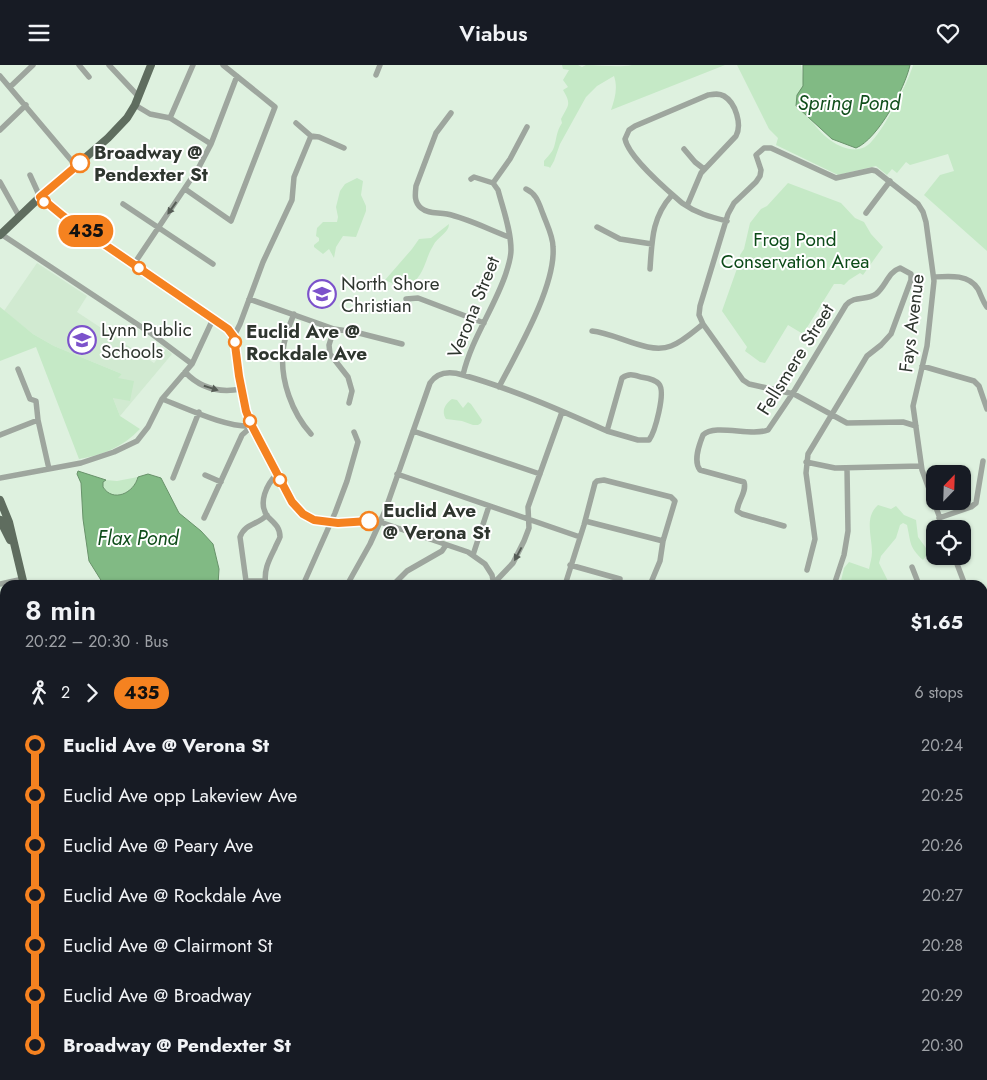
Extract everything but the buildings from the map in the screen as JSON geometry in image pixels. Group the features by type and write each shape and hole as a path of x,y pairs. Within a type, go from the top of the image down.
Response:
{"main road":[{"path":"1,234 108,138 127,118 139,97 151,65"},
{"path":"0,500 9,521 23,580"},
{"path":"0,520 16,553"}],"street":[{"path":"10,87 33,65"},
{"path":"79,65 89,77"},
{"path":"109,65 139,97"},
{"path":"170,118 193,65"},
{"path":"185,189 231,221 275,107 223,65"},
{"path":"376,75 380,65"},
{"path":"0,75 76,166"},
{"path":"134,265 199,167 211,144 237,76"},
{"path":"687,206 698,177 739,131 738,118 725,96 718,94 708,95 632,128 625,136 628,147 647,171 672,195 687,206 701,214 726,221 700,306 699,315 703,324 746,383 752,386 793,393 846,423 903,422 916,426"},
{"path":"0,130 26,105"},
{"path":"135,105 150,114 170,118 211,144"},
{"path":"451,113 436,133 416,187 416,202 429,213 448,214 509,237"},
{"path":"296,123 311,136 319,137 344,147"},
{"path":"471,179 484,179 493,183 510,159 526,127"},
{"path":"234,337 263,262 292,200 294,177 311,136"},
{"name":"Fays Avenue","path":"726,221 734,203 758,179 761,170 756,155 762,149 771,148 836,178 872,170 877,171 918,204 926,222 934,277 928,340 914,404 920,466 939,518"},
{"path":"684,149 704,169"},
{"path":"30,175 40,197 63,216 228,329 234,337 241,389 252,426 292,502 303,514 314,520 331,523 380,522 472,555 485,564 494,580"},
{"path":"866,213 890,181"},
{"path":"0,182 20,216"},
{"name":"Verona Street","path":"349,580 370,544 380,522 432,379 446,372 463,375 470,351 497,296 510,262 511,249 509,237 498,190 493,183"},
{"path":"500,387 536,313 552,263 554,245 551,234 535,196 526,189"},
{"path":"650,269 652,243 659,212 672,195"},
{"path":"123,204 213,264"},
{"path":"597,227 620,239 652,243"},
{"path":"1,234 152,333 192,364"},
{"name":"Fellsmere Street","path":"784,526 738,512 737,508 745,490 745,484 739,479 705,472 698,468 697,461 703,435 710,431 765,431 771,427 846,305 854,299 875,295 894,270 900,268 911,274 912,279 892,334 867,356 831,415"},
{"path":"934,277 966,279 975,285 987,307"},
{"path":"406,299 418,298 484,323"},
{"path":"249,299 334,329 355,332 402,344"},
{"path":"294,314 284,341 282,354 284,375 298,418 311,434"},
{"path":"0,478 81,463 114,452 137,441 148,427 162,399 192,364 213,319"},
{"path":"592,331 602,331 659,349 671,346 703,324"},
{"path":"334,329 329,345 330,353 348,377 352,391 349,403"},
{"path":"922,367 974,381 979,386 987,409"},
{"path":"18,369 30,399 36,401 38,420 49,469"},
{"path":"185,372 193,381 212,389 230,391 241,389"},
{"path":"463,375 500,387 577,417 607,431 638,440 649,440 655,425 661,396 659,383 652,379 633,375 622,378 607,431"},
{"path":"162,399 242,427 252,426"},
{"path":"173,478 199,412"},
{"path":"499,580 517,556 528,528 528,507 562,412"},
{"path":"807,570 815,539 806,462 810,449 831,415"},
{"path":"0,435 38,420"},
{"path":"204,518 242,435 252,426"},
{"path":"413,431 540,474"},
{"path":"304,580 331,523 347,481 358,442 354,433"},
{"path":"939,518 971,507 976,503 983,461"},
{"path":"806,462 828,467 847,468 920,466"},
{"path":"836,580 844,555 848,531 847,468"},
{"path":"265,580 264,576 268,562 280,537 277,525 267,515 265,510 265,493 270,481 277,474"},
{"path":"397,474 580,537"},
{"path":"205,475 221,482"},
{"path":"566,580 594,486 597,481 608,481 671,497 675,501 663,541 660,561 652,580"},
{"path":"472,555 489,506"},
{"path":"246,580 240,537 243,530 250,525 262,521 267,515"},
{"path":"585,521 663,541"},
{"path":"398,580 407,571 442,551 446,545"},
{"path":"570,565 620,579"},
{"path":"957,565 963,580"},
{"path":"912,567 917,580"}],"shaded area":[{"name":"Lynn Public Schools","path":"37,263 87,296 77,312 154,363 166,349 172,354 120,416 108,385 122,374 54,346 33,334 4,311"}],"green space":[{"path":"562,65 578,65 582,67 586,65 725,65 611,110 616,93 614,76 597,86 586,97 560,144 550,168 544,166 544,161 553,149 562,123 561,119 568,105 563,90 568,87 563,80 569,70 563,69"},
{"path":"737,65 801,65 805,91 797,104 798,107 830,140 844,147 858,149 865,147 878,134 900,96 913,65 987,65 987,251 924,195 940,175 954,171 948,154 910,165 906,162 897,173 892,169 887,175 876,166 838,175 776,145 778,138 769,129"},
{"path":"357,178 363,181 361,195 366,211 356,237 343,236 336,247 334,258 329,249 323,254 314,247 319,241 319,238 316,236 317,228 323,222 337,222 336,207 340,191 345,184"},
{"name":"Frog Pond Conservation Area","path":"788,183 841,203 855,218 864,222 871,234 883,247 863,275 860,273 844,285 834,284 803,334 788,325 765,363 760,362 745,351 747,347 722,311 740,260 740,255 744,249 750,223 761,209 767,206"},
{"path":"449,224 447,230 430,251 421,273 414,282 405,281 398,286 385,280 419,239 431,238"},
{"path":"0,307 33,334 54,346 122,374 118,378 134,381 130,401 113,398 120,416 140,429 127,441 112,449 79,459 36,347 0,361"},
{"path":"452,399 457,400 463,408 468,402 471,404 482,420 481,423 473,425 462,421 446,419 444,408"},
{"path":"138,477 131,489 119,494 110,495 103,487 103,482 106,480 117,481"},
{"path":"878,505 891,509 896,506 904,515 916,520 918,537 926,548 926,556 923,560 915,552 911,544 907,525 903,523 900,525 896,538 881,556 879,563 888,580 841,580 844,568 849,562 869,569 872,552 871,515"}],"water":[{"name":"Spring Pond","path":"803,65 910,65 903,86 889,112 873,134 856,148 832,139 796,106 797,95 803,86"},
{"name":"Flax Pond","path":"78,471 106,480 103,482 103,487 107,492 117,495 123,494 132,488 138,477 148,474 161,478 179,513 201,531 213,544 219,569 218,580 101,580 89,561 83,519 81,483 77,474"}],"bus line":[{"name":"435","path":"80,163 40,197 63,216 228,329 234,337 241,389 252,426 292,502 303,514 314,520 327,523 369,521"}],"place":[{"name":"Broadway @ Pendexter St","path":"80,163"},
{"name":"North Shore Christian","path":"322,294"},
{"name":"Lynn Public Schools","path":"82,340"},
{"name":"Euclid Ave @ Rockdale Ave","path":"235,342"},
{"name":"Euclid Ave @ Verona St","path":"369,521"}]}
